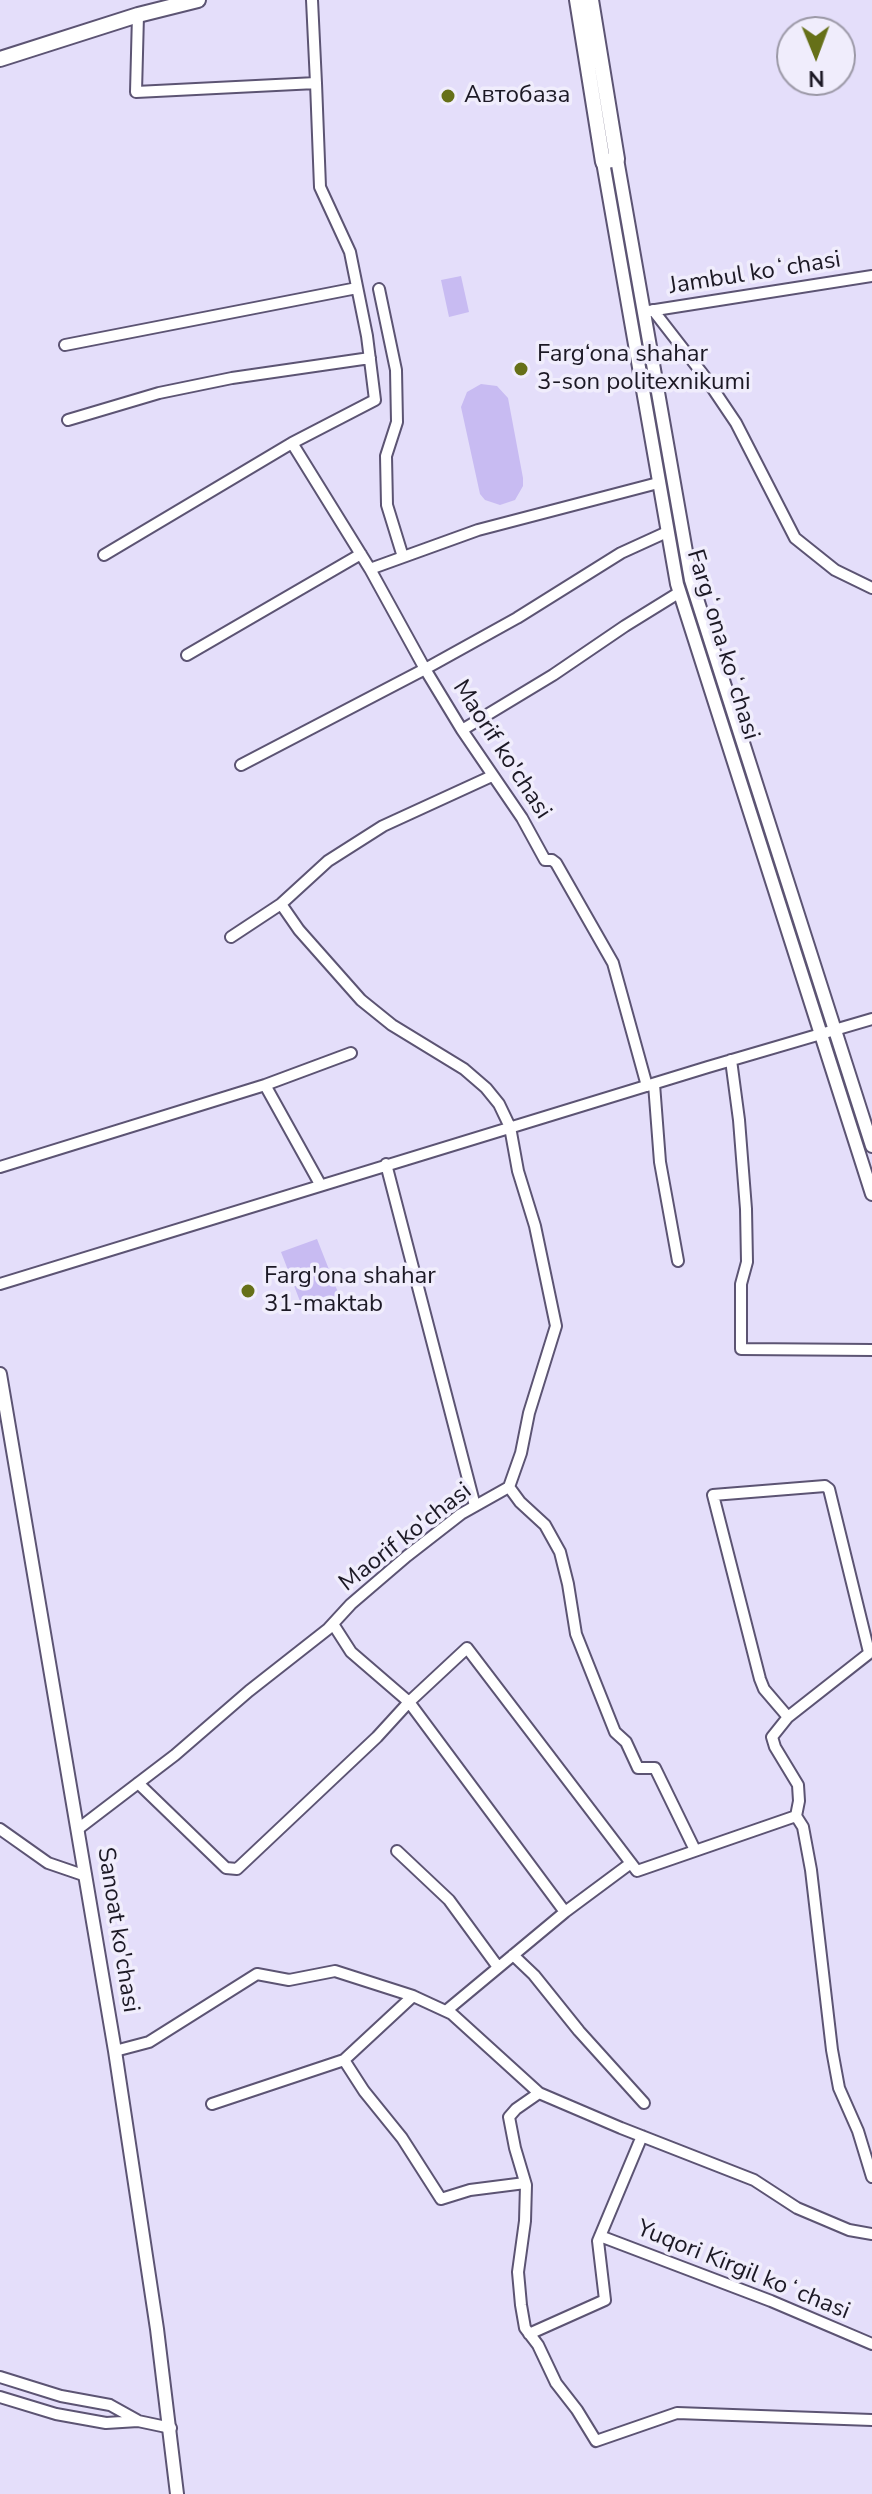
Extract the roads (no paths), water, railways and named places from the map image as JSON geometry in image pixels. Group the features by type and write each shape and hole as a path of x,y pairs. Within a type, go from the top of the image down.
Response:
{"highway":[{"path":"0,59 138,15 198,0"},
{"name":"Fargʻona koʻchasi","path":"577,0 610,160"},
{"name":"Fargʻona koʻchasi","path":"591,0 610,160"}],"main road":[{"name":"Fargʻona koʻchasi","path":"610,160 648,311 691,580 872,1146"},
{"name":"Fargʻona koʻchasi","path":"610,160 658,483 680,592 872,1194"},
{"name":"Sanoat ko'chasi","path":"0,1374 115,2051 171,2428 177,2494"}],"street":[{"path":"104,555 292,443 375,400 350,252 320,187 312,0"},
{"path":"138,15 136,92 316,83"},
{"name":"Jambul koʻchasi","path":"648,311 872,276"},
{"path":"65,345 357,288"},
{"path":"379,289 396,370 397,422 386,456 387,505 403,557"},
{"path":"648,311 705,377 736,423 795,538 835,570 872,588"},
{"path":"68,420 159,393 232,378 370,358"},
{"name":"Maorif ko'chasi","path":"292,443 370,569 462,730 522,818 545,860 556,863 613,963 650,1085 678,1261"},
{"path":"370,569 478,530 658,483"},
{"path":"241,765 425,669 517,618 621,553 667,532"},
{"path":"187,655 361,554"},
{"path":"462,730 680,592"},
{"path":"231,937 281,904 328,861 383,826 492,776"},
{"name":"Maorif ko'chasi","path":"78,1829 175,1755 333,1624 351,1604 407,1556 461,1514 509,1487 556,1326 510,1127 493,1095 455,1063 392,1025 361,1000 299,930 281,904"},
{"path":"0,1284 320,1184 872,1019"},
{"path":"0,1167 265,1085 351,1053"},
{"path":"731,1060 746,1209 747,1262 741,1284 741,1349 872,1350"},
{"path":"265,1085 320,1184"},
{"path":"386,1164 475,1506"},
{"path":"788,1717 764,1689 760,1679 713,1495 825,1486 829,1489 871,1651 788,1717 772,1737 798,1785 796,1816 803,1827 811,1870 839,2088 858,2131 872,2177"},
{"path":"509,1487 545,1525 560,1552 576,1634 615,1732 626,1742 638,1768 655,1768 695,1850"},
{"path":"333,1624 351,1652 409,1702 565,1912"},
{"path":"138,1783 226,1868 237,1869 467,1648 637,1871 796,1816"},
{"path":"0,1829 48,1863 86,1876"},
{"path":"397,1851 449,1900 498,1967"},
{"path":"446,2011 565,1912 631,1863"},
{"path":"513,1955 534,1975 644,2103"},
{"path":"115,2051 149,2042 257,1974 289,1980 335,1971 413,1996 446,2011 476,2033 539,2093 754,2180 797,2208 849,2230 872,2234"},
{"path":"212,2104 344,2060 413,1996"},
{"path":"344,2060 364,2091 402,2138 441,2199 470,2190 525,2183"},
{"path":"539,2093 509,2117 525,2183 525,2221 518,2272 525,2328 538,2345 556,2383 596,2441 677,2413 872,2420"},
{"name":"Yuqori Kirgil koʻchasi","path":"529,2334 605,2300 598,2241 642,2136"},
{"name":"Yuqori Kirgil koʻchasi","path":"600,2236 771,2301 872,2344"},
{"path":"0,2377 61,2396 110,2405 138,2421"},
{"path":"0,2397 56,2414 106,2423 138,2421 171,2428"}],"place":[{"name":"Автобаза","path":"448,96"},
{"name":"Farg‘ona shahar 3-son politexnikumi","path":"521,369"},
{"name":"Farg'ona shahar 31-maktab","path":"248,1291"}]}
